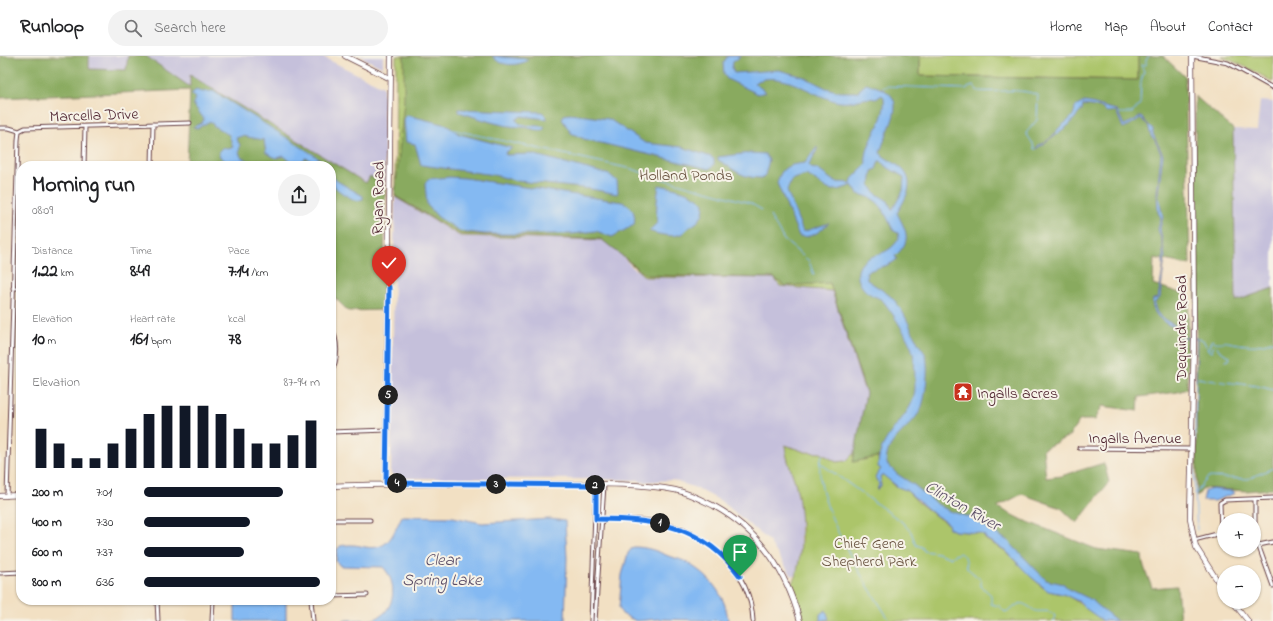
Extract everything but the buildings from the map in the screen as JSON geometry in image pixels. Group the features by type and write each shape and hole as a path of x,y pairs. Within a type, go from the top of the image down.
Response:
{"main road":[{"path":"345,56 391,79"},
{"name":"Ryan Road","path":"386,483 391,56"},
{"name":"Dequindre Road","path":"1192,56 1193,339 1190,514 1194,540 1205,563 1217,581"},
{"path":"336,486 386,483 604,485 675,490 704,501 735,519 758,539 778,567 794,598 800,621"},
{"path":"0,496 16,495"},
{"path":"1239,609 1248,621"}],"street":[{"path":"1192,56 1228,63 1273,88"},
{"name":"Marcella Drive","path":"0,128 9,128 19,131 25,128 190,123"},
{"path":"152,161 153,124"},
{"path":"84,161 86,127"},
{"path":"17,161 19,131"},
{"path":"7,496 16,199"},
{"path":"336,432 387,430"},
{"name":"Ingalls Avenue","path":"1079,448 1191,449"},
{"path":"590,621 596,519 596,485"},
{"path":"595,621 604,485"},
{"path":"1220,513 1220,503 1225,500 1273,498"},
{"path":"1255,499 1255,513"},
{"path":"596,519 658,522 682,529 700,539 723,557 744,582 751,603 753,621"},
{"path":"336,520 370,520"},
{"path":"1194,540 1217,534"},
{"path":"1261,544 1273,542"},
{"path":"1261,557 1273,586"},
{"path":"594,562 599,562"},
{"path":"0,573 16,572"},
{"path":"336,596 367,595"},
{"path":"157,605 158,621"},
{"path":"212,621 213,605"},
{"path":"311,605 313,621"}],"shaded area":[{"path":"89,56 321,56 383,87 385,186 370,176 366,183 336,165 336,161 330,161 191,76 190,90 88,94"},
{"path":"360,56 383,56 383,68"},
{"path":"1260,101 1273,102 1273,288 1236,302 1233,129 1257,130"},
{"path":"395,196 465,236 601,239 612,246 634,269 646,275 763,276 833,283 873,341 863,487 797,484 800,508 800,575 792,576 768,540 721,501 696,488 672,480 641,482 639,480 399,478 391,473"}],"green space":[{"path":"0,56 89,56 89,69 126,70 128,56 146,56 190,87 190,75 330,161 187,161 190,90 0,98"},
{"name":"Holland Ponds","path":"396,56 732,56 757,81 887,438 878,457 879,467 894,485 906,490 918,502 941,520 948,523 949,528 955,531 979,533 984,535 986,540 1004,550 1042,587 1068,596 1103,621 802,621 790,586 795,577 800,553 801,526 799,500 785,445 805,452 821,453 836,462 846,461 854,453 862,436 871,402 863,386 832,291 780,286 774,278 645,277 605,240 460,236 395,197"},
{"path":"404,56 920,56 920,76 1138,80 1138,56 1163,56 1185,77 1190,265 1154,258 1153,284 1189,296 1187,389 1178,392 1139,397 1138,411 1102,406 1095,420 1080,420 1069,436 1043,449 1046,478 1061,476 1104,463 1109,482 1077,523 1061,508 1022,494 997,507 1018,518 1096,549 1142,555 1143,564 1152,588 1177,586 1180,621 1105,621 1072,594 1049,586 988,532 939,513 893,476 882,456 853,462 866,393 830,283 785,286 774,278 646,275 601,239 460,234 395,196 404,100"},
{"path":"920,56 1138,56 1138,80 920,76"},
{"path":"1221,56 1273,56 1273,82 1252,70"},
{"path":"1195,96 1233,129 1236,301 1273,288 1273,489 1246,491 1203,488 1197,497"},
{"path":"336,165 366,183 370,176 385,186 384,310 348,311 336,299"}],"water":[{"path":"492,56 528,59 523,63 513,65 504,64"},
{"path":"728,56 741,56 733,62 732,68 734,73 779,70 804,77 826,88 840,92 857,92 866,84 890,94 894,102 895,110 880,153 903,170 909,182 907,194 897,213 905,230 906,240 901,250 895,256 897,259 886,266 866,273 867,280 890,296 899,306 925,354 927,368 925,392 920,411 889,448 887,464 897,474 914,485 937,504 949,511 972,518 1008,541 1046,580 1064,584 1067,588 1090,599 1117,621 1103,621 1085,608 1080,602 1063,594 1048,591 1030,576 1005,550 986,539 984,535 979,533 955,531 949,528 948,523 935,515 906,490 898,487 883,475 880,476 881,486 877,490 879,484 875,477 881,469 878,467 880,454 884,444 910,407 914,398 914,361 913,353 905,334 887,305 864,289 858,279 858,271 867,259 884,252 894,245 899,238 898,233 894,231 878,203 867,196 858,194 852,185 831,190 806,175 791,180 787,191 803,232 829,223 812,235 804,237 799,236 777,183 781,173 786,167 805,163 817,147 817,150 809,165 810,168 817,169 835,182 851,183 852,179 866,165 868,148 882,116 884,97 882,95 876,99 867,98 849,102 840,102 786,81 775,79 764,79 754,83 766,92 758,94 727,79 724,74 723,63","holes":["879,161 881,161 885,166 904,177 903,191 892,210 888,201 875,193 870,185 872,171 876,169"]},
{"path":"196,90 202,92 213,91 322,161 310,161 305,158 303,161 290,161 284,156 276,158 266,153 264,140 242,136 236,138 240,145 239,152 241,157 249,161 225,161 219,156 219,151 223,147 229,149 233,147 229,135 214,126 210,121 198,128 193,127 202,123 204,119 193,104 196,98 191,94"},
{"path":"1084,102 1117,110 1124,125 1138,117 1141,117 1153,129 1153,134 1163,155 1158,193 1163,217 1160,228 1165,257 1160,298 1155,302 1155,307 1156,311 1162,318 1179,328 1183,337 1197,338 1196,380 1196,339 1181,338 1178,328 1164,322 1156,314 1152,304 1153,299 1158,298 1163,268 1163,246 1158,229 1161,218 1158,212 1157,193 1161,154 1155,140 1151,136 1148,125 1140,118 1123,128 1116,111 1107,112 1100,107 1083,105 1082,110 1069,125 1036,149 1039,145 1053,136 1059,128 1072,117 1075,107"},
{"path":"459,109 542,112 547,119 521,116 516,120 519,123 526,125 545,127 543,130 537,130 524,127 506,126 490,122 459,112"},
{"path":"570,114 609,119 645,143 682,147 711,157 714,159 714,165 709,169 584,139 571,133 562,119 564,115"},
{"path":"407,115 446,125 459,134 512,148 505,153 506,155 532,154 610,175 617,181 618,192 617,194 591,189 518,181 494,175 421,165 415,144 406,142 404,119"},
{"path":"750,153 765,154 769,160 765,175 762,178 748,177 738,173 718,160 718,157"},
{"path":"450,177 622,202 629,206 633,211 635,217 634,225 612,237 596,231 572,234 484,234 460,231 438,217 427,205 425,184 428,179"},
{"path":"336,180 363,196 363,199 356,201 336,188"},
{"path":"659,185 677,189 695,196 704,204 700,219 682,234 669,236 649,231 657,223"},
{"path":"1212,489 1233,491 1235,493 1215,501 1203,501 1205,491"},
{"name":"Clear Spring Lake","path":"402,516 453,517 482,523 550,519 565,521 567,558 565,621 342,621 374,619 381,615 387,610 393,588 388,573 383,567 340,566 336,561 337,550 343,545 373,548 385,544 393,535"},
{"path":"633,547 650,549 682,560 701,572 720,594 727,611 728,621 659,619 636,621 622,614 619,608 622,575 628,553"},
{"path":"235,605 286,605 286,621 235,621"},
{"path":"826,610 829,619 820,621 820,614"}],"waterway":[{"path":"1118,113 1132,113 1140,104 1141,82 1144,71 1141,65 1146,65 1146,60 1149,56"},
{"path":"883,88 886,86 965,89 973,86 978,91 1023,91 1038,95 1037,120 1026,133 1033,144 1034,149 1036,149"},
{"path":"449,129 632,169 655,177"},
{"path":"659,178 750,203 762,210"},
{"path":"770,216 784,240 809,261 814,275"},
{"path":"1198,339 1203,340 1209,351 1212,352 1213,347 1217,346 1219,350 1230,357 1229,360 1225,361"},
{"path":"1208,349 1212,340 1215,342 1250,345 1261,345 1273,341"},
{"path":"1198,378 1264,387 1273,390"},
{"path":"1196,379 1194,470 1197,530"},
{"path":"822,455 820,472 823,493 831,516 855,564 890,621"},
{"path":"820,463 902,522 911,532 916,545 922,547 924,551 938,553 951,558 959,553 963,556 966,559 967,568 981,580 981,586 991,595 991,604 999,606 1005,612 1019,604 1025,604 1035,611 1051,612 1055,616 1053,621"},
{"path":"1194,493 1197,492 1208,477 1248,479 1273,468"}],"place":[{"name":"Ingalls acres","path":"963,392"}],"route":[{"path":"389,287 386,483 596,485 596,519 645,520 682,529 709,545 734,568 740,576"}],"water label":[{"name":"Clinton River","path":"963,505"}],"park label":[{"name":"Chief Gene Shepherd Park","path":"869,551"}]}
